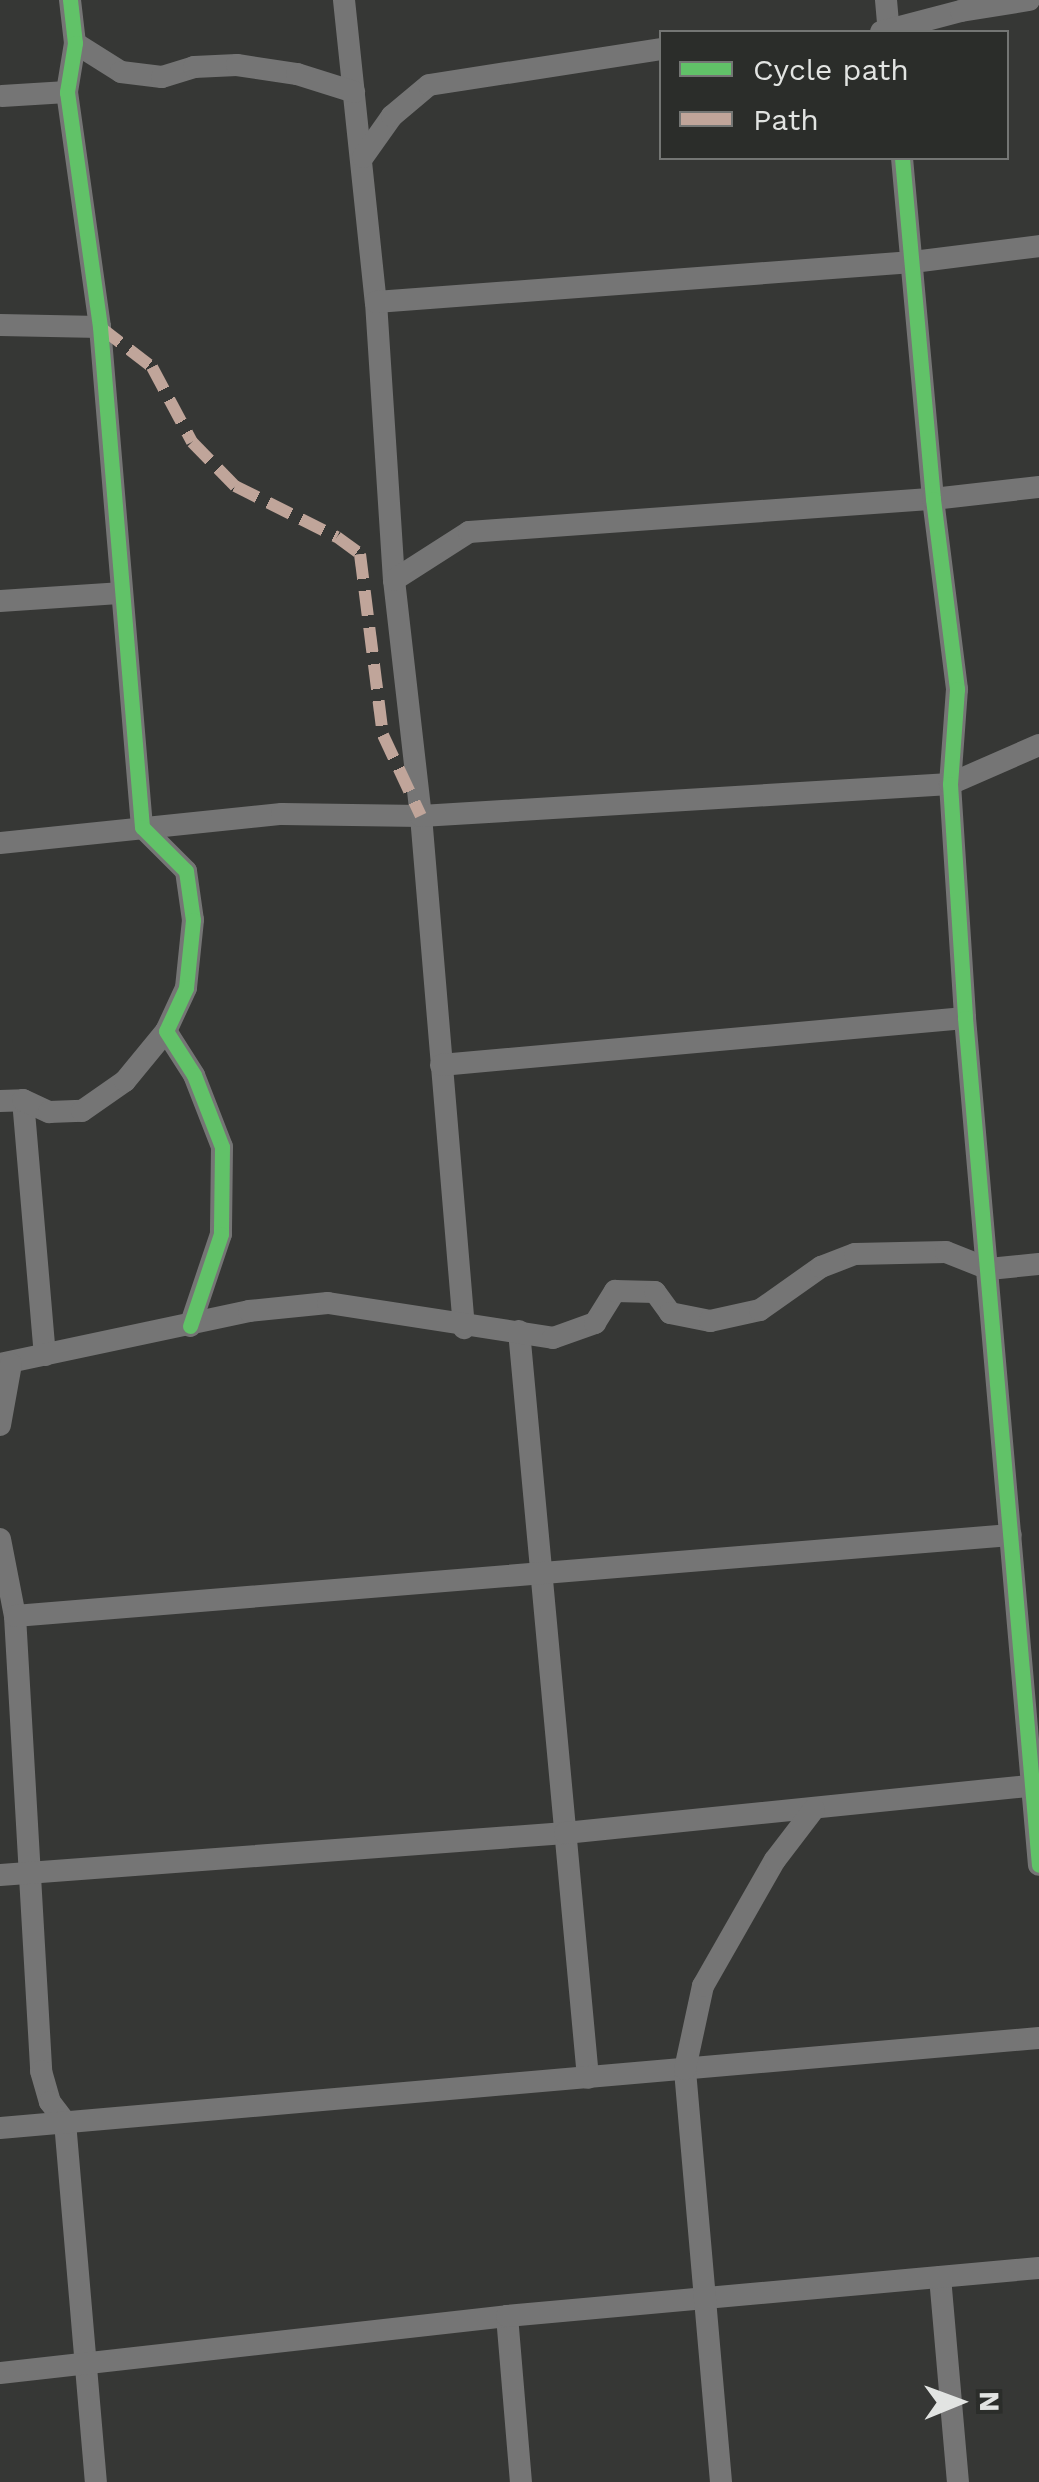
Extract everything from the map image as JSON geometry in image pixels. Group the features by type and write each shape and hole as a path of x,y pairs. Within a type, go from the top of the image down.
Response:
{"street":[{"path":"46,1355 11,1100 49,1112 82,1111 124,1082 166,1030 186,988 193,920 186,871 142,828 119,592 100,327 67,92 75,44 70,0"},
{"path":"344,0 363,157 394,580 420,816 464,1328"},
{"path":"886,0 889,30"},
{"path":"896,30 961,11 1029,0"},
{"path":"75,44 121,72 162,77 194,67 237,65 297,74 354,92"},
{"path":"363,157 392,116 428,86 659,49"},
{"path":"2,96 67,92"},
{"path":"902,160 933,499 957,690 950,784 965,1018 1036,1786 1039,1865"},
{"path":"376,302 913,262 1039,246"},
{"path":"0,325 100,327"},
{"path":"394,580 469,532 933,499 1039,486"},
{"path":"0,600 119,592"},
{"path":"0,843 282,814 420,816 950,784 1039,745"},
{"path":"441,1064 965,1018"},
{"path":"166,1030 194,1075 222,1147 221,1234 190,1326"},
{"path":"0,1425 6,1364 249,1310 328,1303 464,1328 519,1331 554,1338 595,1323 615,1292 655,1292 670,1313 710,1321 760,1310 821,1268 855,1254 946,1252 989,1269 1039,1264"},
{"path":"519,1331 588,2078"},
{"path":"15,1616 544,1576 1010,1534"},
{"path":"0,1539 15,1616 42,2071 50,2102 65,2122 96,2482"},
{"path":"0,1875 565,1832 1036,1786"},
{"path":"721,2482 685,2070 703,1986 774,1860 814,1810"},
{"path":"0,2128 1039,2038"},
{"path":"0,2373 84,2360 507,2316 1039,2268"},
{"path":"940,2277 958,2482"},
{"path":"507,2316 521,2482"}],"marked path":[{"path":"100,327 152,367 192,442 235,486 337,537 360,554 383,735 421,816"}],"cycle path":[{"path":"70,0 75,43 67,92 100,327 142,827 186,871 193,920 186,988 166,1031 194,1075 222,1147 221,1234 190,1326"},
{"path":"902,160 933,499 957,689 950,784 965,1018 1039,1865"}]}
